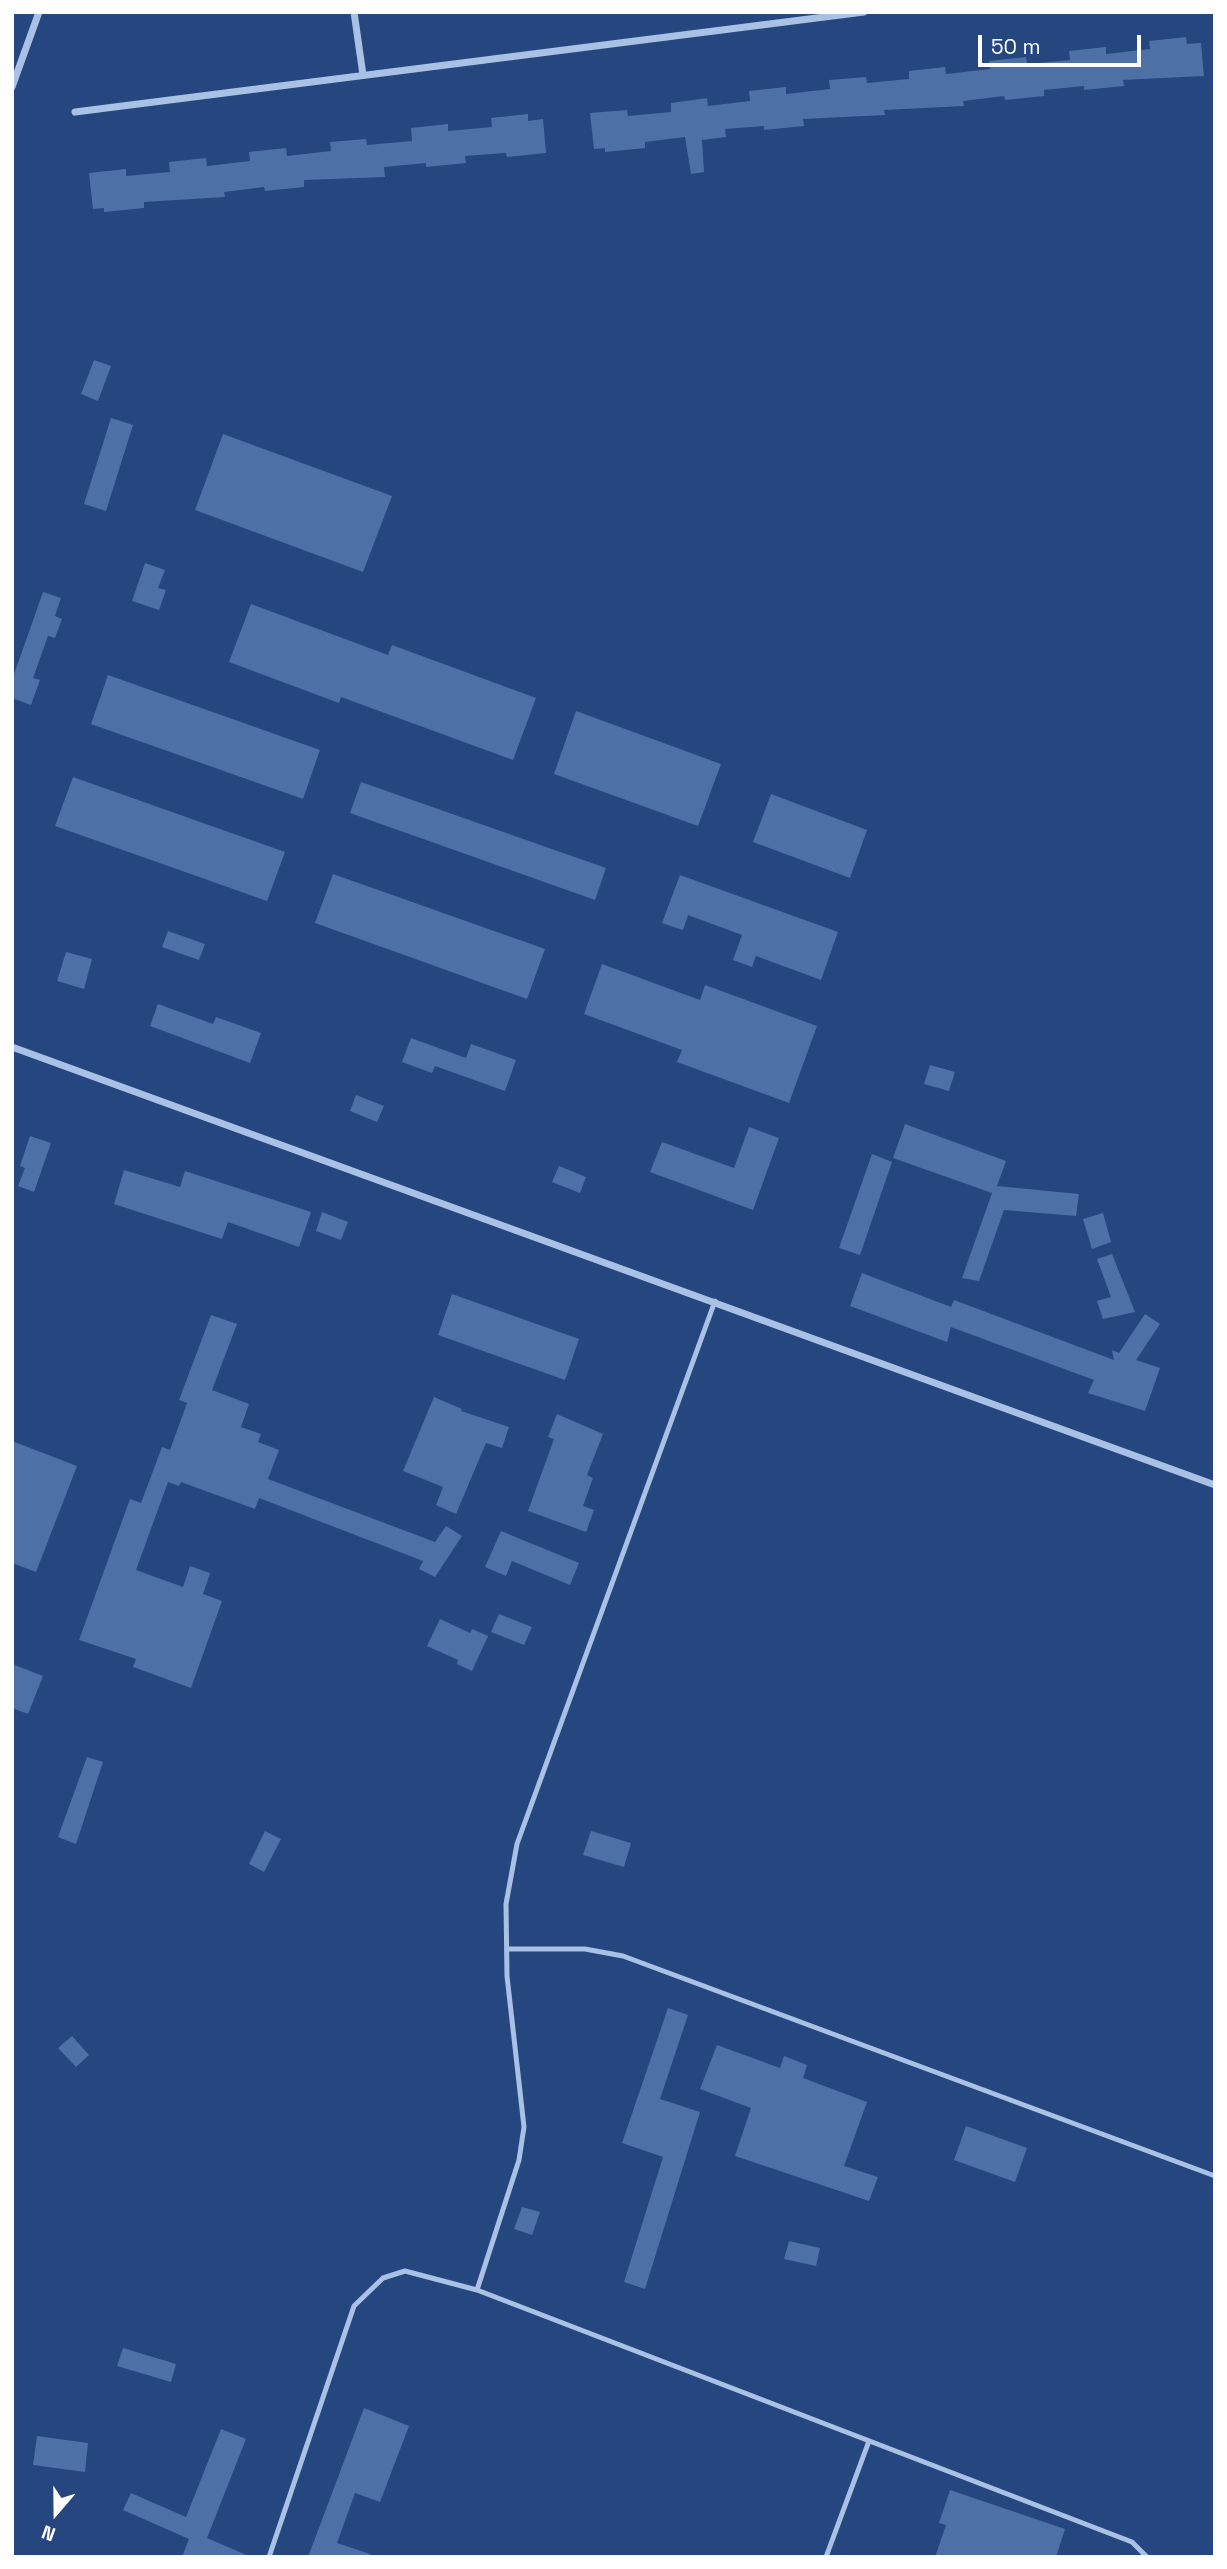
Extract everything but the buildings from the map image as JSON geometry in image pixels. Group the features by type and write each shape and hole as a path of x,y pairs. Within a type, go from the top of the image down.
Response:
{"street":[{"path":"12,88 39,12"},
{"path":"354,12 363,75"},
{"path":"75,111 864,12"},
{"path":"12,1047 1215,1485"}],"lane":[{"path":"477,2290 519,2160 523,2127 507,1949 506,1905 517,1844 715,1301"},
{"path":"507,1949 585,1949 623,1956 1215,2176"},
{"path":"269,2557 354,2306 383,2277 405,2272 477,2290 1132,2542 1147,2557"},
{"path":"826,2557 869,2441"}]}
